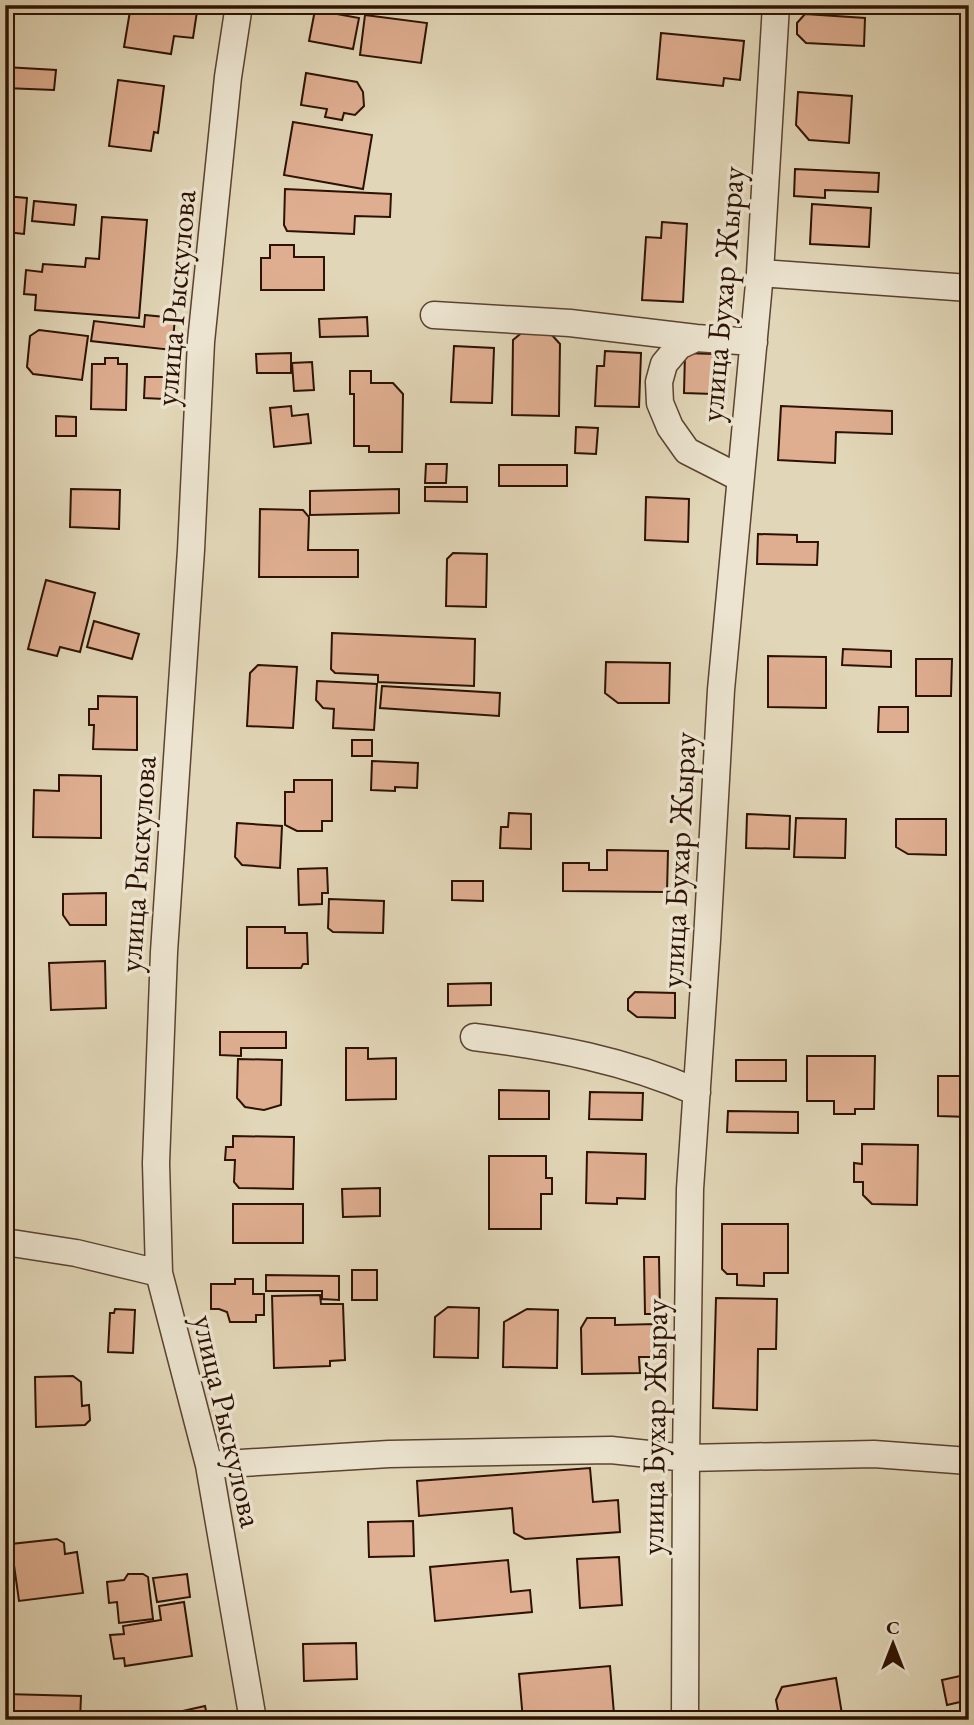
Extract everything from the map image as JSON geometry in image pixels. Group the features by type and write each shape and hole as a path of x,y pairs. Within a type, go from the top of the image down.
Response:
{"street":[{"name":"улица Рыскулова","path":"239,5 227,91 201,342 190,577 164,952 156,1163 159,1273 209,1465 253,1720"},
{"name":"улица Бухар Жырау","path":"685,1720 690,1189 708,926 720,690 761,273 776,5"},
{"path":"761,273 969,288"},
{"path":"433,314 570,323 754,342"},
{"path":"696,338 679,346 664,364 659,382 660,402 670,427 687,451 740,478"},
{"path":"474,1037 524,1043 601,1058 697,1091"},
{"path":"5,1242 76,1253 159,1273"},
{"path":"209,1465 389,1454 597,1450 686,1458 874,1454 969,1461"}],"building":[{"path":"131,5 198,5 193,38 174,36 171,54 124,47"},
{"path":"315,10 359,18 353,49 309,41"},
{"path":"805,14 865,18 864,46 806,43 797,34 797,23"},
{"path":"365,15 427,23 421,63 360,55"},
{"path":"661,33 744,41 740,80 724,78 723,86 657,79"},
{"path":"5,67 56,70 54,90 5,88"},
{"path":"306,73 357,82 363,92 364,106 355,115 344,113 342,120 325,117 327,109 301,105"},
{"path":"118,80 164,86 158,133 154,132 151,151 109,146"},
{"path":"798,92 852,96 849,143 809,140 796,125"},
{"path":"293,122 372,135 363,189 284,175"},
{"path":"795,169 879,173 878,192 825,190 825,198 794,196"},
{"path":"285,189 391,194 390,217 355,216 354,234 287,231 284,225"},
{"path":"5,196 27,198 24,234 6,232"},
{"path":"34,201 76,205 74,225 32,221"},
{"path":"812,204 871,208 869,247 810,244"},
{"path":"102,217 147,220 139,318 35,310 36,295 24,294 26,270 42,272 43,264 85,267 86,258 99,259"},
{"path":"662,222 687,224 683,302 642,300 646,237 661,238"},
{"path":"270,245 294,245 294,257 324,257 324,290 261,290 261,258 270,258"},
{"path":"145,315 175,318 172,350 91,341 94,321 144,327"},
{"path":"367,317 368,336 320,337 319,319"},
{"path":"39,330 88,336 82,380 33,374 27,367 30,336"},
{"path":"525,330 551,334 560,344 559,416 512,415 513,340"},
{"path":"454,346 494,348 492,403 451,402"},
{"path":"605,351 641,353 639,407 595,406 597,366 604,366"},
{"path":"291,353 291,373 257,373 256,354"},
{"path":"685,353 714,354 713,394 684,393"},
{"path":"105,358 118,358 118,364 127,364 126,410 91,409 92,364 105,364"},
{"path":"312,362 314,390 294,391 292,363"},
{"path":"350,371 371,371 371,383 393,383 403,394 402,452 369,452 369,446 354,446 354,394 350,394"},
{"path":"145,377 164,377 164,399 144,398"},
{"path":"291,406 292,416 308,414 311,443 274,447 270,408"},
{"path":"781,406 892,411 892,434 836,432 835,463 778,460"},
{"path":"56,416 76,417 76,436 56,436"},
{"path":"576,427 598,428 596,454 575,453"},
{"path":"426,464 447,464 446,483 425,483"},
{"path":"499,465 567,465 567,486 499,486"},
{"path":"425,487 467,487 467,502 425,501"},
{"path":"71,489 120,490 119,529 70,527"},
{"path":"399,489 399,513 310,515 310,491"},
{"path":"646,497 689,499 688,542 645,540"},
{"path":"260,509 303,510 309,517 308,550 358,550 358,577 259,577"},
{"path":"758,534 797,535 797,542 818,542 817,565 757,564"},
{"path":"453,553 487,554 486,607 446,606 447,559"},
{"path":"46,580 95,593 80,652 60,647 57,656 28,649"},
{"path":"94,621 139,634 132,659 87,647"},
{"path":"332,633 475,639 474,686 378,682 378,675 335,673 331,669"},
{"path":"843,649 891,651 891,667 842,665"},
{"path":"768,656 826,657 826,708 768,707"},
{"path":"916,659 952,659 951,696 916,696"},
{"path":"606,662 670,663 669,703 618,703 605,693"},
{"path":"258,665 297,667 293,728 247,726 250,673"},
{"path":"317,681 377,684 374,730 333,728 334,709 323,708 316,700"},
{"path":"382,686 500,693 499,716 380,708"},
{"path":"98,696 137,697 137,750 93,749 94,725 89,725 89,709 98,709"},
{"path":"879,707 908,707 908,732 878,732"},
{"path":"352,740 372,740 372,756 352,756"},
{"path":"372,761 418,763 417,788 371,790"},
{"path":"59,775 101,776 101,838 33,837 34,790 59,791"},
{"path":"294,780 332,780 332,821 322,821 322,831 297,831 285,825 285,792 294,792"},
{"path":"509,813 531,814 531,849 500,848 501,827 508,827"},
{"path":"747,814 790,816 789,849 746,848"},
{"path":"796,818 846,819 845,858 794,857"},
{"path":"896,819 946,819 946,855 908,854 896,847"},
{"path":"237,823 282,826 280,868 242,865 235,857"},
{"path":"607,850 668,851 667,892 563,891 563,863 589,863 589,870 607,870"},
{"path":"327,868 328,893 322,893 322,904 299,905 298,869"},
{"path":"452,881 483,881 483,901 452,900"},
{"path":"106,893 106,925 70,925 63,915 63,894"},
{"path":"329,899 384,901 383,933 333,932 328,928"},
{"path":"247,927 285,927 285,933 307,933 308,964 303,964 301,968 247,968"},
{"path":"105,961 106,1008 51,1010 49,963"},
{"path":"491,983 491,1005 448,1006 448,984"},
{"path":"635,992 675,993 675,1018 637,1017 628,1010 628,999"},
{"path":"220,1032 286,1032 286,1048 241,1048 241,1056 220,1055"},
{"path":"346,1048 368,1048 368,1059 396,1058 396,1099 346,1100"},
{"path":"807,1056 875,1056 874,1109 855,1109 855,1114 834,1114 834,1101 807,1101"},
{"path":"238,1059 282,1060 281,1105 264,1110 245,1107 237,1098"},
{"path":"736,1060 786,1060 786,1081 736,1081"},
{"path":"938,1076 969,1076 969,1117 938,1116"},
{"path":"499,1090 549,1091 549,1119 499,1119"},
{"path":"590,1092 643,1093 642,1120 589,1119"},
{"path":"728,1111 798,1112 798,1133 727,1132"},
{"path":"233,1136 294,1137 293,1189 239,1188 234,1182 235,1160 225,1160 226,1147 233,1147"},
{"path":"862,1144 918,1145 917,1205 872,1204 863,1195 863,1182 854,1182 854,1163 862,1164"},
{"path":"587,1152 646,1154 645,1199 617,1198 617,1204 586,1203"},
{"path":"489,1156 546,1156 546,1178 552,1178 552,1194 541,1194 541,1229 489,1229"},
{"path":"380,1188 380,1216 343,1217 342,1189"},
{"path":"233,1204 303,1204 303,1243 233,1243"},
{"path":"722,1224 788,1224 788,1273 764,1273 764,1286 737,1285 737,1274 727,1274 722,1269"},
{"path":"644,1257 659,1257 660,1314 645,1314"},
{"path":"352,1270 377,1270 377,1300 352,1300"},
{"path":"266,1275 339,1276 339,1300 322,1299 322,1291 266,1291"},
{"path":"235,1279 253,1279 253,1294 264,1294 264,1315 256,1315 256,1322 230,1322 227,1312 211,1309 211,1284 235,1284"},
{"path":"320,1295 321,1304 343,1304 345,1360 330,1361 330,1366 274,1368 272,1296"},
{"path":"716,1298 777,1299 776,1349 758,1349 757,1410 713,1408"},
{"path":"448,1307 479,1308 478,1358 434,1357 435,1317"},
{"path":"115,1309 135,1310 133,1353 108,1352 110,1313 114,1313"},
{"path":"527,1309 558,1310 557,1368 503,1367 504,1322"},
{"path":"587,1318 615,1318 615,1325 656,1324 657,1357 639,1357 640,1373 582,1374 581,1328"},
{"path":"73,1376 81,1382 82,1406 89,1405 90,1420 85,1425 36,1427 35,1377"},
{"path":"590,1468 593,1502 618,1500 620,1532 525,1539 514,1533 512,1508 419,1516 417,1481"},
{"path":"413,1521 414,1556 369,1557 368,1522"},
{"path":"57,1539 64,1543 65,1554 77,1552 83,1593 19,1601 11,1544"},
{"path":"619,1557 622,1605 580,1608 577,1559"},
{"path":"508,1560 511,1592 530,1590 532,1612 435,1621 430,1567"},
{"path":"128,1574 143,1574 148,1577 153,1619 119,1623 117,1602 109,1603 107,1582 124,1580"},
{"path":"187,1574 190,1597 157,1602 153,1578"},
{"path":"184,1602 192,1656 125,1666 124,1658 114,1659 110,1635 124,1634 123,1626 161,1620 159,1606"},
{"path":"356,1643 357,1679 304,1681 303,1644"},
{"path":"610,1666 614,1714 523,1720 519,1674"},
{"path":"969,1674 969,1700 947,1705 942,1680"},
{"path":"836,1678 843,1720 785,1720 779,1716 776,1700 782,1687"},
{"path":"5,1694 81,1696 80,1720 22,1720 22,1715 5,1712"},
{"path":"205,1706 208,1720 179,1720 178,1712"},
{"path":"936,1711 952,1716 969,1713 969,1720 928,1720"}]}
